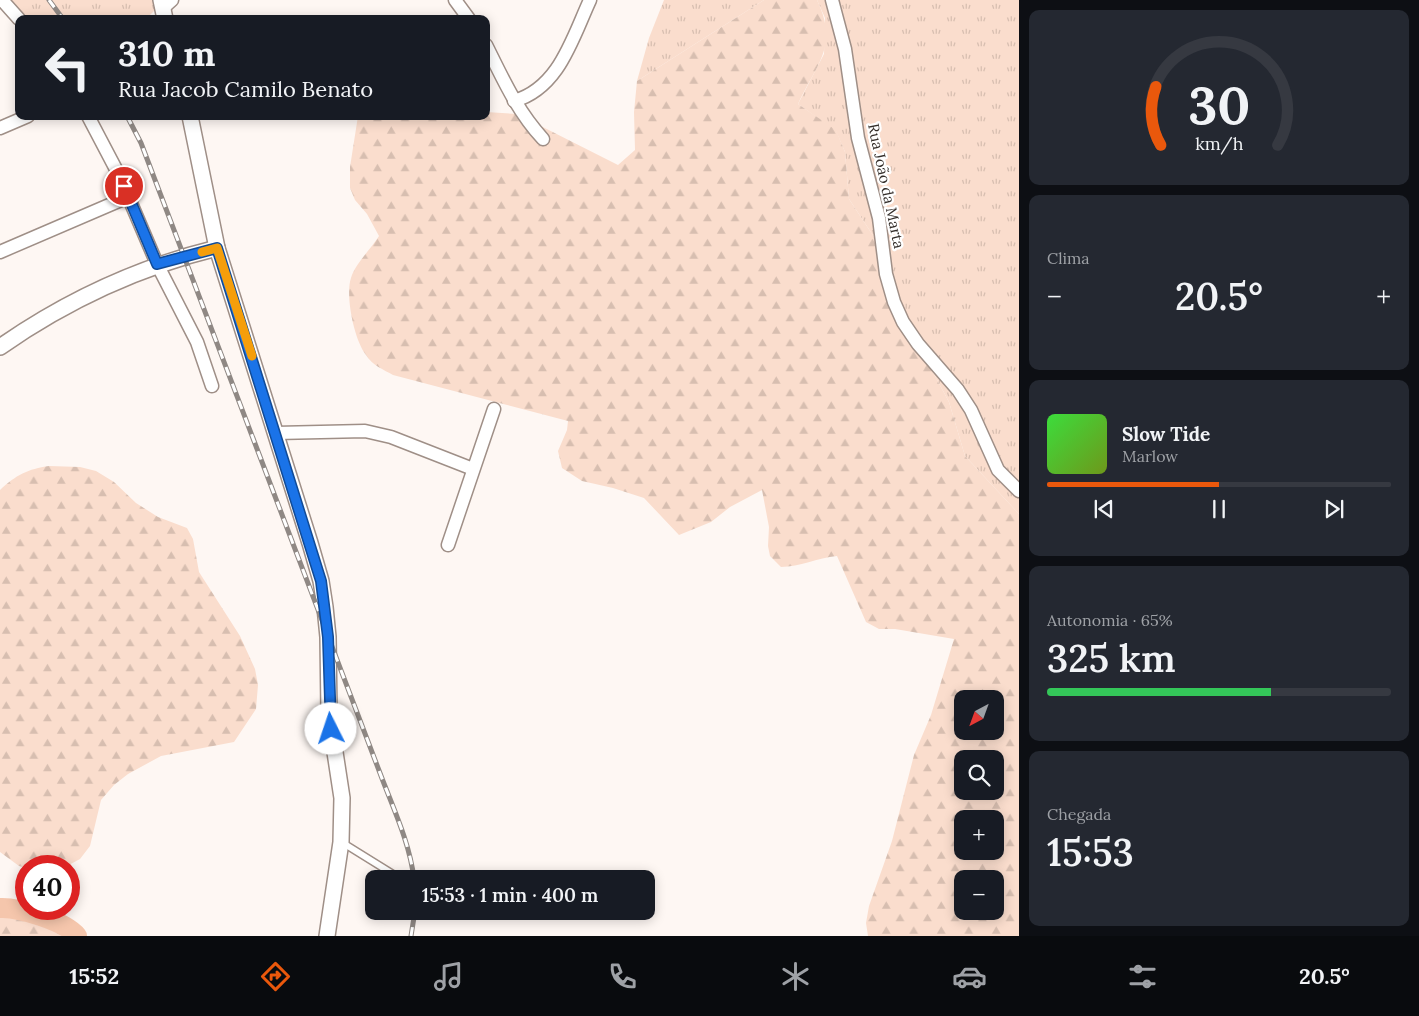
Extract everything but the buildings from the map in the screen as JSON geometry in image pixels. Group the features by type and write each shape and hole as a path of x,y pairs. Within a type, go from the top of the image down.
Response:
{"street":[{"path":"2,0 15,15"},
{"path":"514,101 528,97 547,82 560,66 590,0"},
{"name":"Rua João da Marta","path":"832,0 845,49 858,138 879,218 886,274 894,302 903,322 918,344 958,390 971,410 998,470 1019,491"},
{"path":"457,1 466,15"},
{"path":"490,53 526,121 543,139"},
{"path":"0,128 19,120"},
{"path":"90,120 119,175 157,264 197,342 212,386"},
{"path":"191,120 217,248 319,574 325,607 328,637 329,713 342,798 342,842 327,936"},
{"path":"0,252 128,197"},
{"path":"0,347 49,315 98,290 157,264 217,248"},
{"path":"448,545 494,408"},
{"path":"276,433 365,431 390,437 473,469"}],"lane":[{"path":"342,842 387,870"}],"green space":[{"path":"10,0 165,0 150,15 23,15"},
{"path":"664,0 764,0 637,81 649,38"},
{"path":"764,0 817,0 826,30 826,42 823,54 798,104 836,130 845,152 849,199 874,237 907,324 949,402 965,456 1019,514 1019,936 868,936 866,923 869,906 892,841 914,755 931,715 954,639 895,629 879,629 866,622 837,556 795,566 781,567 770,556 768,546 769,527 762,490 730,507 711,522 679,535 644,498 582,481 562,468 558,451 567,430 568,421 393,375 371,362 362,348 354,329 349,286 356,267 379,236 367,214 355,200 350,188 350,167 357,120 490,120 490,112 517,114 618,165 635,150 634,112 637,81"},
{"path":"817,0 1019,0 1019,514 965,456 949,402 907,324 874,237 849,199 845,152 836,131 798,104 824,54 825,18"},
{"path":"49,466 80,467 96,471 114,482 136,503 158,517 187,528 193,539 199,572 240,636 255,669 258,685 256,709 234,742 161,756 128,774 114,785 101,800 90,846 80,859 80,855 15,855 15,863 0,852 0,490 11,480 35,469"},
{"path":"0,909 15,910 15,920 53,920 74,936 0,936"}],"waterway":[{"path":"0,908 29,912 41,916 62,925 77,936"}],"railway":[{"path":"49,0 60,15"},
{"path":"129,120 141,143 397,817 406,841 413,870"},
{"path":"411,936 414,920"}],"slow traffic":[{"path":"202,252 217,248 252,356"}],"route":[{"path":"124,186 157,264 217,248 321,581 328,637 331,729"}]}
